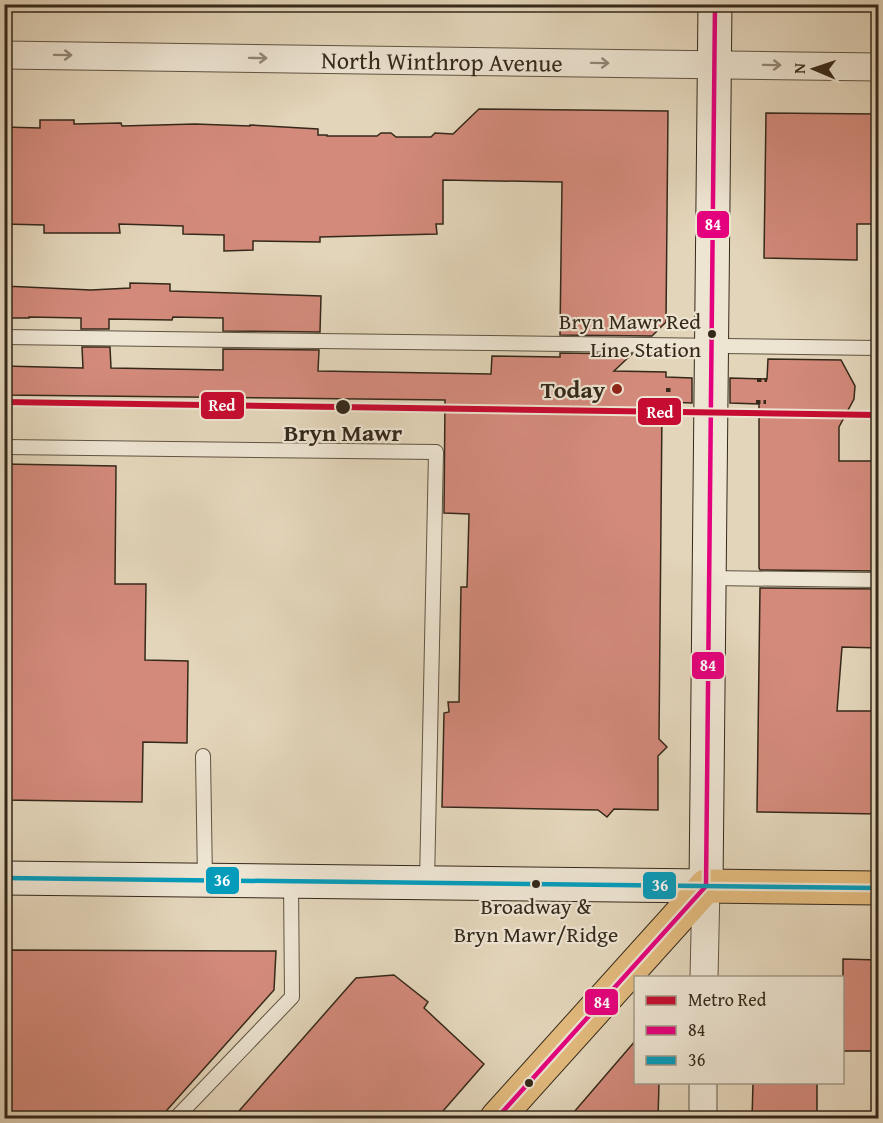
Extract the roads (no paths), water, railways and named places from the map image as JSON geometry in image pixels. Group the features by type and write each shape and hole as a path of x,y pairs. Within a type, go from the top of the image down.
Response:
{"main road":[{"path":"497,1119 706,886 715,4"},
{"path":"4,878 879,888"}],"street":[{"name":"North Winthrop Avenue","path":"4,55 879,67"},
{"path":"704,976 706,886"},
{"path":"703,1084 703,1119"}],"lane":[{"path":"4,337 879,348"},
{"path":"4,447 436,452 428,882"},
{"path":"709,578 879,580"},
{"path":"203,756 206,880"},
{"path":"176,1119 292,997 291,881"}],"metro line":[{"name":"Red","path":"4,402 878,415"}],"place":[{"name":"Bryn Mawr Red Line Station","path":"712,334"},
{"name":"Today","path":"617,389"},
{"name":"Bryn Mawr","path":"343,407"},
{"name":"Broadway & Bryn Mawr/Ridge","path":"536,884"}]}
